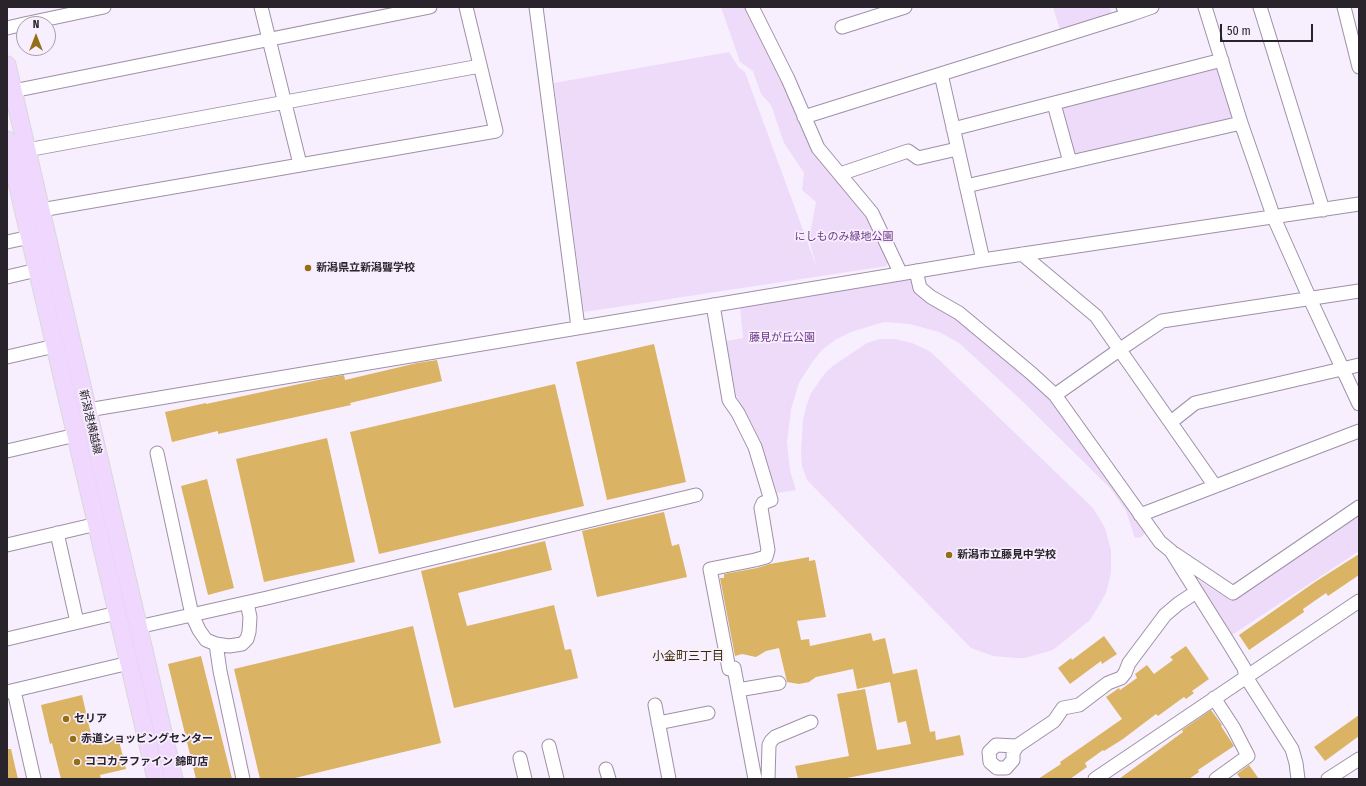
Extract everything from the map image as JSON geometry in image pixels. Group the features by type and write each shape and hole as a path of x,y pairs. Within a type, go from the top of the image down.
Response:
{"main road":[{"name":"新潟港横越線","path":"7,65 174,779"},
{"name":"新潟港横越線","path":"8,146 156,779"}],"street":[{"path":"56,17 104,7"},
{"path":"261,7 300,164"},
{"path":"13,91 430,7"},
{"path":"41,210 496,131 466,7"},
{"path":"536,7 578,327"},
{"path":"752,7 788,80 818,148 872,214 901,274"},
{"path":"842,27 868,13 905,7"},
{"path":"804,117 941,74 1127,10 1152,7"},
{"path":"1205,7 1241,123 1274,218 1359,404"},
{"path":"1260,7 1323,210"},
{"path":"1344,7 1359,67"},
{"path":"953,129 1222,60"},
{"path":"27,150 480,66"},
{"path":"941,74 983,260"},
{"path":"1054,104 1070,162"},
{"path":"966,186 1241,123"},
{"path":"840,174 908,151 918,158 957,149"},
{"path":"88,410 983,260 1274,218 1359,204"},
{"path":"7,242 30,237"},
{"path":"1022,254 1096,316 1215,486"},
{"path":"7,277 37,270"},
{"path":"916,271 920,288 931,297 959,313 1055,395 1160,542 1233,593 1359,508"},
{"path":"1055,395 1162,321 1359,291"},
{"path":"713,305 730,400 755,447 771,500 763,503 761,508 768,550 766,557 710,569 729,669 734,668 755,779"},
{"path":"7,357 55,346"},
{"path":"1171,422 1195,403 1359,365"},
{"path":"1140,515 1359,431"},
{"path":"7,451 76,434"},
{"path":"157,453 192,615 199,630 206,640 216,644 229,646 242,644 247,639 250,624 247,603"},
{"path":"138,627 247,603 696,495"},
{"path":"7,545 97,524"},
{"path":"57,533 77,622"},
{"path":"1171,551 1244,668 1246,677 1292,749 1298,779"},
{"path":"1017,746 1054,720 1063,708 1079,705 1108,683 1121,678 1129,663 1165,616 1178,604 1196,592"},
{"path":"1095,779 1359,601"},
{"path":"7,639 117,613"},
{"path":"216,644 220,671 243,779"},
{"path":"34,779 10,692 129,663"},
{"path":"738,690 779,683"},
{"path":"1214,698 1233,727 1248,756 1216,779"},
{"path":"655,705 669,779"},
{"path":"658,723 708,714"},
{"path":"768,779 769,745 771,741 811,722"},
{"path":"549,746 557,779"},
{"path":"520,758 525,779"},
{"path":"1328,779 1358,762"}],"green space":[{"name":"にしものみ緑地公園","path":"721,7 752,7 818,148 872,213 890,252 887,266 584,312 554,83 729,52 739,68 745,72 817,268 809,240 816,202 802,190 804,173 784,143 771,105 761,94 753,71 740,62"},
{"path":"1053,7 1108,7 1111,11 1111,15 1060,30"},
{"path":"1222,60 1241,123 1070,162 1054,104"},
{"name":"藤見が丘公園","path":"902,278 914,281 922,298 956,316 1041,388 1065,418 1147,530 1142,537 1135,538 1126,511 1110,488 1020,399 970,353 959,343 939,332 910,324 884,322 851,332 835,340 822,350 813,361 799,383 791,409 787,442 790,471 796,490 777,493 767,461 754,428 736,395 726,341 743,338 740,307"},
{"path":"880,339 895,339 912,343 929,351 935,356 1093,508 1105,528 1111,550 1111,573 1106,593 1090,620 1053,650 1025,658 1015,658 993,656 971,648 807,480 802,466 801,451 803,420 811,393 826,372 834,365 867,343"},
{"path":"1359,516 1359,551 1229,637 1195,585 1200,581 1231,601"}],"building":[{"path":"654,344 686,482 607,500 576,362"},
{"path":"437,360 442,381 350,403 351,405 218,434 218,431 172,442 165,412 332,377 344,375 345,380 417,363"},
{"path":"555,384 584,506 379,554 350,432"},
{"path":"327,438 355,562 264,582 236,459"},
{"path":"207,479 234,588 208,595 181,486"},
{"path":"664,512 672,546 679,544 687,577 597,597 582,531"},
{"path":"545,541 552,570 458,593 467,626 554,605 565,650 571,649 578,678 454,708 421,571"},
{"path":"1359,554 1359,575 1328,596 1326,593 1303,609 1304,612 1249,650 1239,635 1315,582"},
{"path":"809,557 809,561 815,560 826,617 797,621 801,640 809,639 810,646 871,633 873,641 885,638 893,674 917,669 930,732 935,731 936,740 960,735 964,755 842,779 798,779 795,766 849,756 837,694 865,689 877,750 911,744 906,721 898,723 890,682 857,689 853,669 816,677 809,682 799,684 787,682 779,648 766,651 756,657 742,654 735,656 720,578 724,578 724,574"},
{"path":"413,626 441,743 291,779 260,779 234,669"},
{"path":"1104,636 1117,654 1102,664 1101,661 1070,684 1058,668 1071,658 1072,660"},
{"path":"1186,646 1209,679 1192,691 1194,693 1186,699 1184,697 1158,716 1156,714 1123,739 1104,751 1103,750 1085,763 1087,767 1070,779 1038,779 1122,719 1106,697 1119,688 1120,690 1137,678 1135,674 1147,665 1154,674 1173,660 1170,657"},
{"path":"201,656 232,779 196,779 168,664"},
{"path":"82,695 93,743 118,737 126,769 100,775 101,779 61,779 52,743 50,744 41,705"},
{"path":"1211,710 1234,746 1198,770 1199,772 1189,779 1119,779 1183,732 1182,730"},
{"path":"1359,715 1359,736 1325,761 1314,747"},
{"path":"7,749 11,749 18,779 7,779"},
{"path":"1249,765 1259,779 1241,779 1237,774"}],"place":[{"name":"新潟県立新潟聾学校","path":"308,268"},
{"name":"新潟市立藤見中学校","path":"949,555"},
{"name":"セリア","path":"66,719"},
{"name":"赤道ショッピングセンター","path":"73,739"},
{"name":"ココカラファイン 錦町店","path":"77,762"}],"district":[{"name":"小金町三丁目","path":"688,657"}]}
